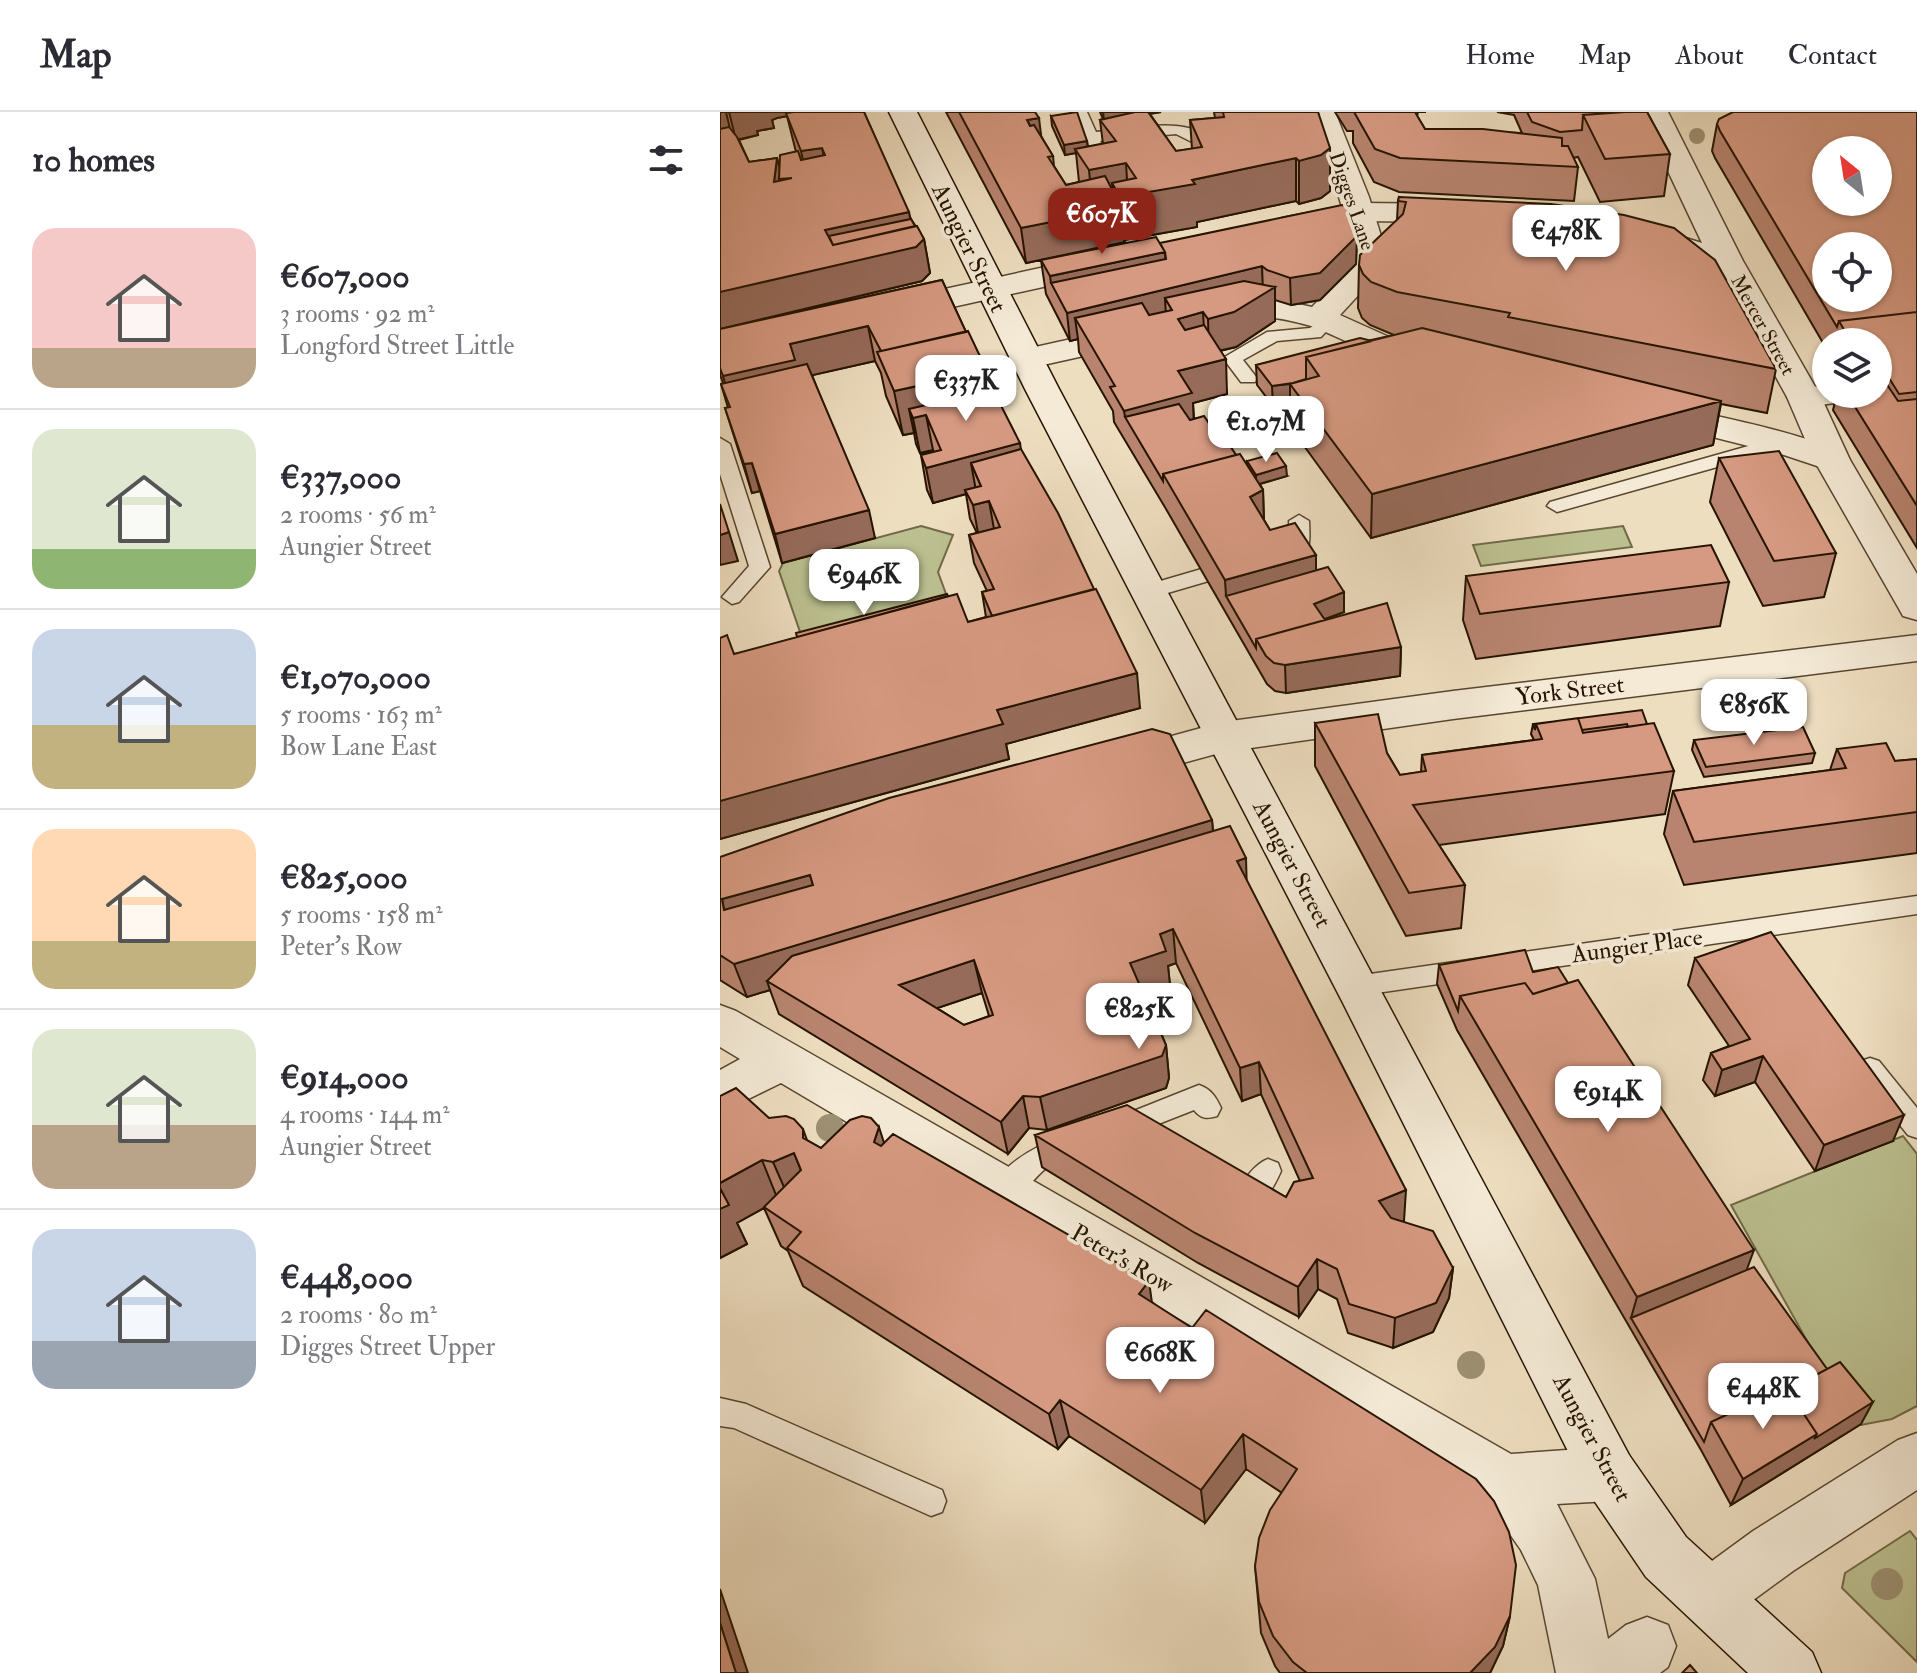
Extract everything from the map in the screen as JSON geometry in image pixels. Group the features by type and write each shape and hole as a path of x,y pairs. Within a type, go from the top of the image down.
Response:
{"street":[{"name":"Aungier Street","path":"903,112 988,289 1356,986 1609,1474 1666,1557 1791,1673"},
{"name":"Digges Lane","path":"1321,112 1345,149 1373,262 1322,320"},
{"name":"Mercer Street","path":"1657,118 1727,261 1804,397 1832,460 1917,607"},
{"path":"1699,201 1677,218 1630,231 1727,261"},
{"path":"1262,231 1359,212 1490,215"},
{"path":"869,315 1125,260"},
{"path":"1025,359 1265,307 1322,320 1378,344 1455,363"},
{"path":"1804,397 1812,396"},
{"path":"1626,405 1796,447 1832,460"},
{"name":"York Street","path":"1079,776 1223,737 1453,705 1917,648"},
{"name":"Peter's Row","path":"720,1024 1004,1191 1184,1282 1506,1481 1541,1530 1566,1579 1586,1673"},
{"path":"720,1093 780,1061"},
{"path":"1710,1597 1773,1551 1917,1459"},
{"path":"1506,1481 1609,1474"}],"lane":[{"path":"1079,112 1099,154 1085,169"},
{"path":"1089,134 1183,116 1181,112"},
{"path":"1089,134 1176,129 1189,132 1212,147 1223,150"},
{"path":"1248,378 1232,358 1273,336 1315,333 1322,320"},
{"path":"720,444 760,567 732,597"},
{"path":"1557,506 1759,449 1796,447"},
{"path":"1267,559 1300,549 1299,521"},
{"path":"1147,592 1205,575"},
{"name":"Aungier Place","path":"1356,986 1917,905"},
{"path":"1762,927 1781,952"},
{"path":"1856,1051 1917,1127"},
{"path":"1004,1191 1042,1155 1154,1116 1199,1096 1208,1108"},
{"path":"1245,1202 1268,1171"},
{"path":"720,1412 736,1414 931,1501"}],"green space":[{"path":"921,526 953,535 938,572 953,613 807,652 779,571 783,563"},
{"path":"1623,526 1632,547 1481,566 1473,545"},
{"path":"1903,1136 1917,1154 1917,1406 1892,1419 1861,1425 1830,1382 1731,1205"},
{"path":"1910,1531 1917,1540 1917,1662 1842,1588 1845,1573"}],"building":[{"path":"864,112 909,212 825,230 833,245 917,226 924,239 916,247 720,292 720,129 729,127 749,162 777,158 774,182 792,178 779,179 780,155 798,151 801,160 825,155 822,148 801,151 786,113"},
{"path":"959,112 1035,112 1039,118 1027,120 1030,126 1034,125 1053,156 1048,157 1066,185 1105,176 1122,208 1021,228"},
{"path":"1077,112 1087,141 1064,145 1051,116"},
{"path":"1148,112 1176,151 1202,147 1190,120 1224,117 1223,112 1318,112 1330,148 1321,155 1299,161 1296,158 1192,180 1195,184 1120,197 1112,183 1136,178 1126,163 1089,170 1075,149 1116,141 1100,120"},
{"path":"1354,112 1415,112 1425,129 1483,129 1562,138 1562,146 1568,146 1578,167 1400,158 1375,149"},
{"path":"1527,112 1625,112 1583,115 1582,130 1560,132 1532,122"},
{"path":"1647,112 1670,154 1605,159 1583,115"},
{"path":"1733,112 1917,112 1917,312 1839,321 1837,327 1828,312 1892,312 1892,232 1812,232 1812,285 1717,124 1719,119"},
{"path":"1399,197 1551,204 1624,215 1674,228 1715,260 1776,369 1508,317 1510,313 1397,292 1371,282 1359,265 1360,255 1403,214 1406,202 1398,201"},
{"path":"1342,205 1348,207 1357,236 1320,273 1290,278 1262,266 1067,313 1051,283 1166,259 1160,243"},
{"path":"911,219 915,226 833,245 829,236"},
{"path":"1156,237 1165,252 1050,276 1041,260"},
{"path":"942,280 966,332 881,351 868,326 790,344 795,360 723,376 720,368 720,329"},
{"path":"1244,281 1275,287 1234,312 1208,319 1203,312 1178,319 1185,330 1204,325 1226,359 1178,371 1192,393 1124,411 1110,387 1115,386 1075,318 1142,303 1149,315 1172,310 1165,298"},
{"path":"1917,312 1917,392 1899,394 1892,383 1892,328 1843,328 1839,321"},
{"path":"1422,328 1721,401 1372,494 1290,384 1319,376 1306,357"},
{"path":"968,331 987,371 894,391 877,352"},
{"path":"1360,338 1372,341 1306,357 1306,379 1293,383 1272,386 1256,365"},
{"path":"807,364 869,510 775,534 752,463 744,464 725,408 730,407 721,384"},
{"path":"988,380 1020,443 926,468 921,455 941,450 926,415 913,418 909,409 930,404 926,393"},
{"path":"1892,392 1898,401 1917,399 1917,506 1856,408 1892,408"},
{"path":"1179,404 1190,420 1204,416 1210,425 1216,424 1236,455 1163,474 1163,481 1125,417"},
{"path":"1021,449 1058,513 1094,589 992,616 982,592 994,589 969,535 1000,527 989,501 973,505 965,490 981,486 971,463"},
{"path":"1779,451 1836,553 1774,561 1719,458"},
{"path":"1277,453 1286,466 1256,475 1247,461"},
{"path":"1240,454 1263,490 1250,497 1270,530 1295,523 1316,555 1225,580 1163,474"},
{"path":"720,504 729,532 720,535"},
{"path":"1711,545 1729,582 1480,614 1466,576"},
{"path":"1328,567 1344,592 1314,604 1325,620 1256,639 1256,648 1226,596"},
{"path":"1096,589 1137,673 997,710 1003,724 720,801 720,638 727,635 734,654 957,594 968,622"},
{"path":"948,596 797,637 796,633"},
{"path":"1387,603 1401,647 1285,665 1274,663 1266,656 1256,639"},
{"path":"1642,710 1647,724 1582,730 1578,718"},
{"path":"1378,714 1387,753 1400,775 1426,771 1422,755 1542,739 1536,724 1578,718 1583,733 1654,723 1674,771 1413,805 1465,885 1409,893 1315,723"},
{"path":"1803,727 1815,753 1706,767 1694,740"},
{"path":"1152,729 1170,734 1212,820 734,964 720,955 720,857 889,798","holes":["810,875 813,885 724,910 722,899"]},
{"path":"1886,743 1895,761 1917,759 1917,812 1694,842 1673,791 1846,768 1837,749"},
{"path":"1230,826 1246,858 1237,861 1406,1190 1379,1201 1391,1218 1433,1231 1453,1268 1436,1303 1395,1318 1349,1304 1337,1269 1317,1259 1298,1287 1195,1233 1035,1135 1127,1105 1286,1197 1294,1182 1313,1178 1259,1062 1240,1068 1173,929 1160,934 1166,951 1130,963 1166,1045 1162,1056 1040,1097 1023,1096 1001,1122 767,981 792,956","holes":["974,960 993,1015 964,1025 899,985"]},
{"path":"1771,932 1904,1115 1824,1145 1763,1056 1722,1070 1711,1053 1750,1039 1695,958"},
{"path":"1525,950 1533,972 1558,967 1568,983 1533,994 1525,983 1460,996 1458,1011 1439,965"},
{"path":"1578,980 1754,1250 1637,1297 1460,996 1525,983 1533,994"},
{"path":"736,1088 769,1118 786,1116 794,1119 803,1129 803,1138 821,1148 850,1120 862,1116 871,1118 879,1127 874,1142 881,1146 893,1134 1149,1281 1139,1294 1192,1328 1206,1310 1476,1479 1494,1501 1509,1532 1516,1565 1510,1616 1495,1647 1470,1673 1307,1673 1293,1662 1273,1636 1259,1602 1255,1566 1259,1538 1270,1510 1297,1469 1243,1434 1201,1490 1060,1400 1049,1414 787,1248 801,1232 764,1207 801,1170 794,1153 773,1162 762,1160 720,1183 720,1096"},
{"path":"720,1188 729,1205 720,1209"},
{"path":"1754,1267 1827,1369 1788,1390 1786,1387 1711,1422 1704,1442 1631,1318"},
{"path":"1840,1362 1873,1402 1814,1439 1817,1434 1788,1390"},
{"path":"1786,1387 1817,1434 1743,1479 1711,1422"},
{"path":"720,1623 736,1673 720,1673"},
{"path":"1690,1665 1697,1673 1682,1673"}]}
